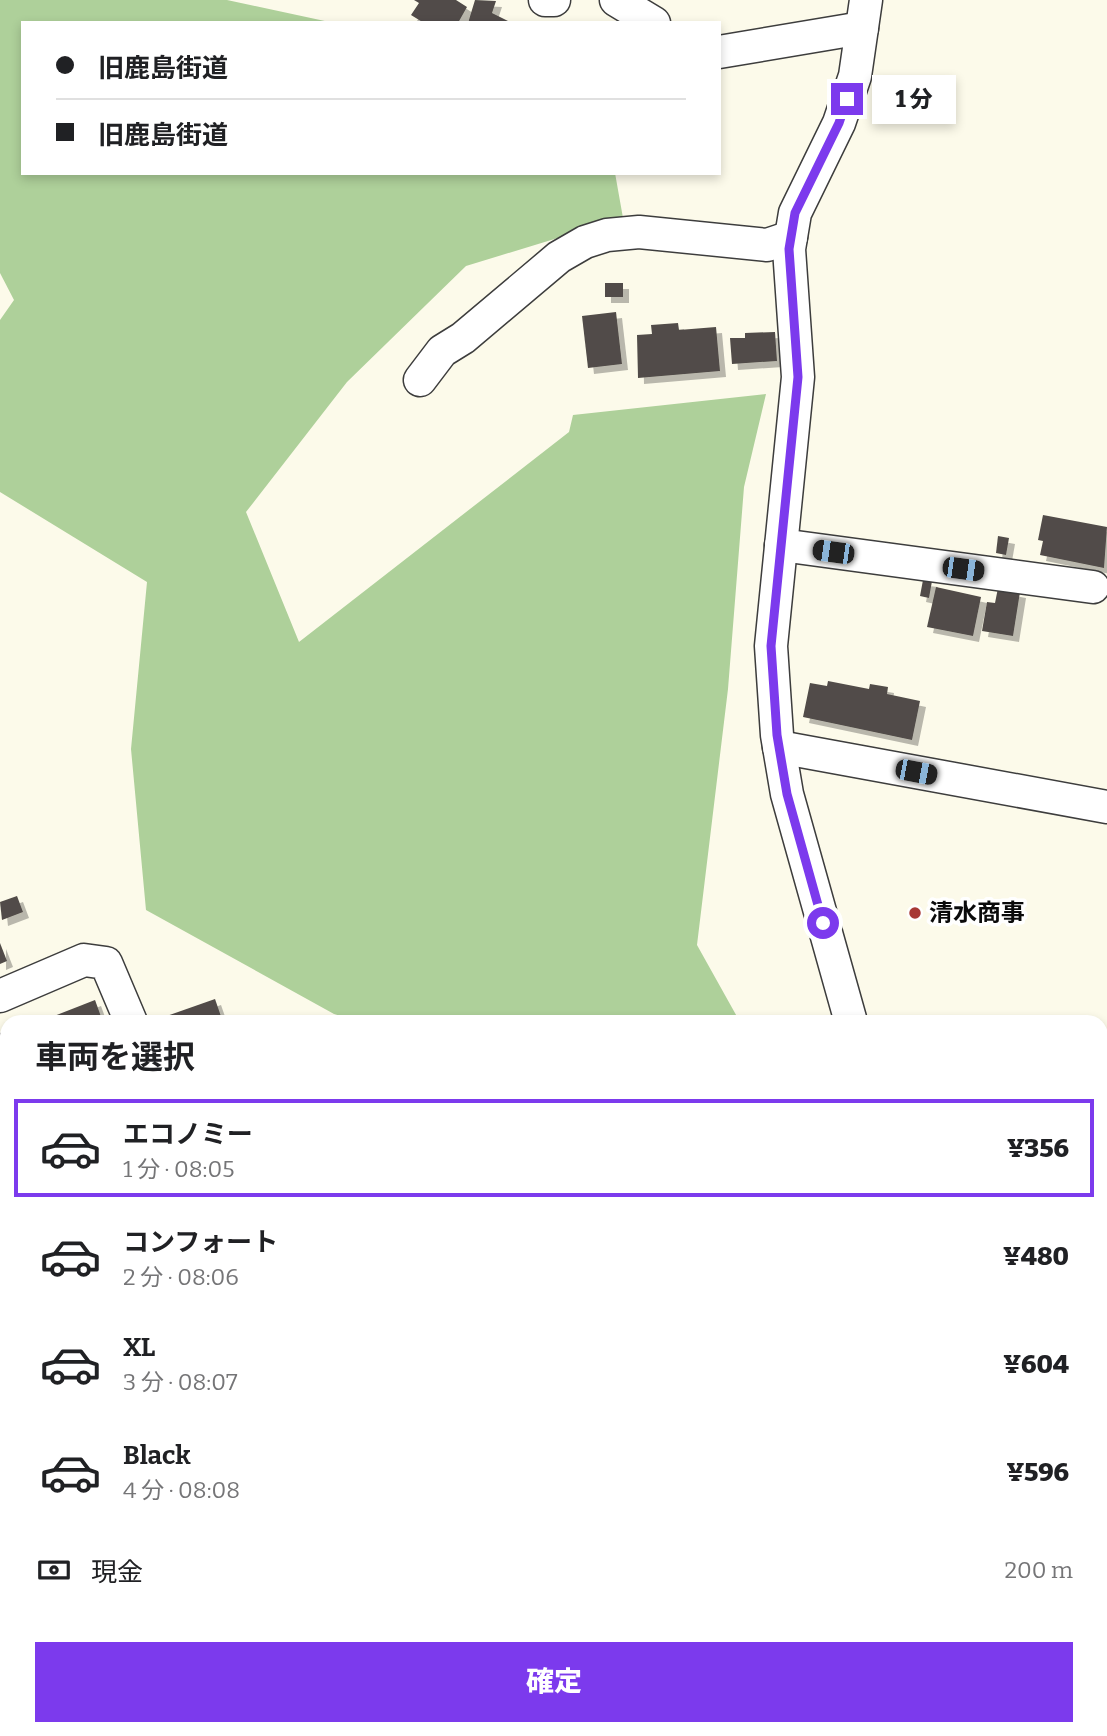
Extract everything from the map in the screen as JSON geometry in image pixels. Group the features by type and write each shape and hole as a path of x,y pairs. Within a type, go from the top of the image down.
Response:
{"street":[{"path":"545,0 554,0"},
{"path":"615,0 651,21"},
{"path":"721,50 864,14 851,88 839,123 795,213 789,249 798,377 771,646 779,747 787,794 849,1015"},
{"path":"421,380 442,351 463,338 559,257 586,242 607,235 639,232 768,245 791,237"},
{"path":"781,545 1093,587"},
{"path":"779,747 1107,807"},
{"path":"0,996 83,960 106,963 128,1015"}],"green space":[{"path":"0,0 227,0 325,21 21,21 21,175 615,175 623,218 466,266 347,382 246,512 299,642 569,432 573,415 766,394 744,487 728,689 697,945 736,1015 337,1015 146,910 131,749 147,582 0,492 0,320 14,300 0,273"}],"building":[{"path":"414,0 456,0 467,7 459,21 421,21 411,15 419,3"},
{"path":"475,0 496,1 492,13 508,21 469,21"},
{"path":"605,283 623,283 623,297 605,297"},
{"path":"616,312 622,364 588,368 582,316"},
{"path":"678,323 679,330 716,327 720,371 638,378 637,335 652,334 651,325"},
{"path":"775,332 777,361 732,364 730,338 745,338 745,333"},
{"path":"1043,515 1107,527 1104,568 1040,555 1043,541 1038,540"},
{"path":"998,536 1009,538 1006,555 996,553"},
{"path":"923,580 932,581 929,598 920,596"},
{"path":"936,587 981,597 973,636 927,627"},
{"path":"998,588 1020,592 1013,636 982,631 987,602 995,603"},
{"path":"828,681 869,689 870,684 888,687 887,694 920,701 912,740 803,717 810,683 827,686"},
{"path":"17,896 23,912 2,920 0,902"},
{"path":"0,943 7,961 0,964"},
{"path":"215,999 221,1015 170,1015"},
{"path":"95,1000 100,1015 57,1015"}],"place":[{"name":"清水商事","path":"915,913"}],"route":[{"path":"823,923 787,794 777,735 771,646 798,377 789,249 795,213 839,123 847,99"}]}
